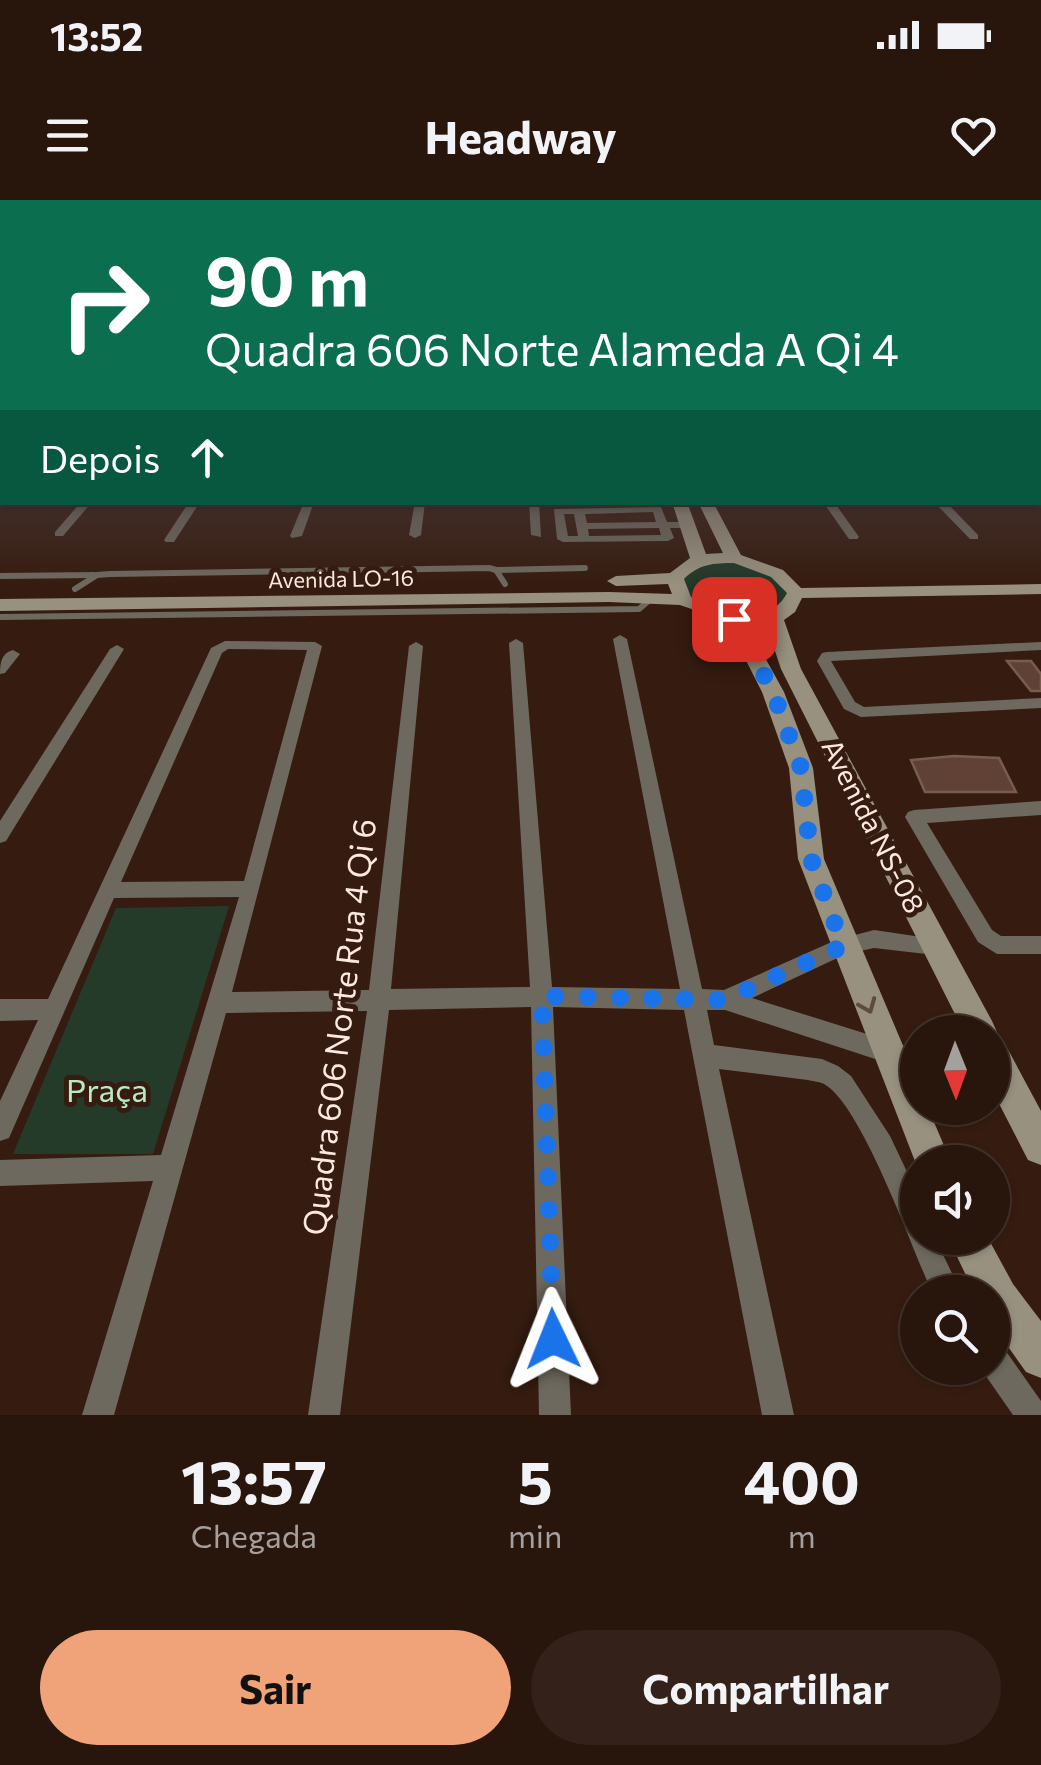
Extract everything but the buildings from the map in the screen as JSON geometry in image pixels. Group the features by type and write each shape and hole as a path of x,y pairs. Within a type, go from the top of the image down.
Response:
{"street":[{"path":"60,534 84,505"},
{"path":"170,540 193,505"},
{"path":"296,536 308,505"},
{"path":"415,535 420,505"},
{"path":"534,505 537,534"},
{"path":"681,505 699,559"},
{"path":"708,505 734,558"},
{"path":"830,505 853,538"},
{"path":"942,505 974,538"},
{"path":"657,510 668,538 583,533 563,539 558,511 578,511 657,510"},
{"path":"578,511 583,533"},
{"path":"663,525 689,525"},
{"path":"684,600 676,578 688,564 699,559 734,558 781,575 859,580 910,591"},
{"path":"781,575 796,593"},
{"name":"Avenida LO-16","path":"0,590 500,577 676,578"},
{"path":"796,593 1041,590"},
{"path":"734,619 773,616 787,610 796,593"},
{"name":"Avenida LO-16","path":"0,605 123,610 652,598 684,600 717,616 734,619"},
{"name":"Avenida NS-08","path":"773,616 791,668 972,1015"},
{"name":"Avenida NS-08","path":"734,619 773,692 801,768 811,859 925,1145"},
{"path":"620,639 778,1415"},
{"path":"516,643 542,996 555,1415"},
{"path":"0,1129 216,651 225,646 306,644 317,649 98,1415"},
{"name":"Quadra 606 Norte Rua 4 Qi 6","path":"324,1415 379,1000 416,646"},
{"path":"1041,646 864,652 828,656 824,661 849,705 871,712 1041,703"},
{"path":"0,836 117,649"},
{"path":"0,670 13,654"},
{"path":"1041,808 918,814 914,822 985,936 997,945 1041,945"},
{"path":"108,890 251,890"},
{"path":"724,1000 843,946 887,939 935,946"},
{"path":"217,1003 542,996 724,1000 900,1057"},
{"path":"0,1010 54,1009"},
{"path":"707,1056 829,1073 848,1091 900,1185"},
{"path":"1010,1088 1041,1147"},
{"path":"0,1173 168,1168"},
{"path":"975,1255 999,1298 1041,1357"},
{"path":"1010,1384 1032,1415"}],"lane":[{"path":"0,576 434,572 500,577 585,568"},
{"path":"75,588 97,575"},
{"path":"0,617 123,610"}],"green space":[{"path":"727,561 760,567 788,590 788,599 752,615 729,612 691,598 683,579 698,565"},
{"name":"Praça","path":"229,906 153,1154 13,1154 116,908"}],"route":[{"path":"553,1339 542,996 724,1000 843,946 811,859 801,768 773,692 734,619"}]}
